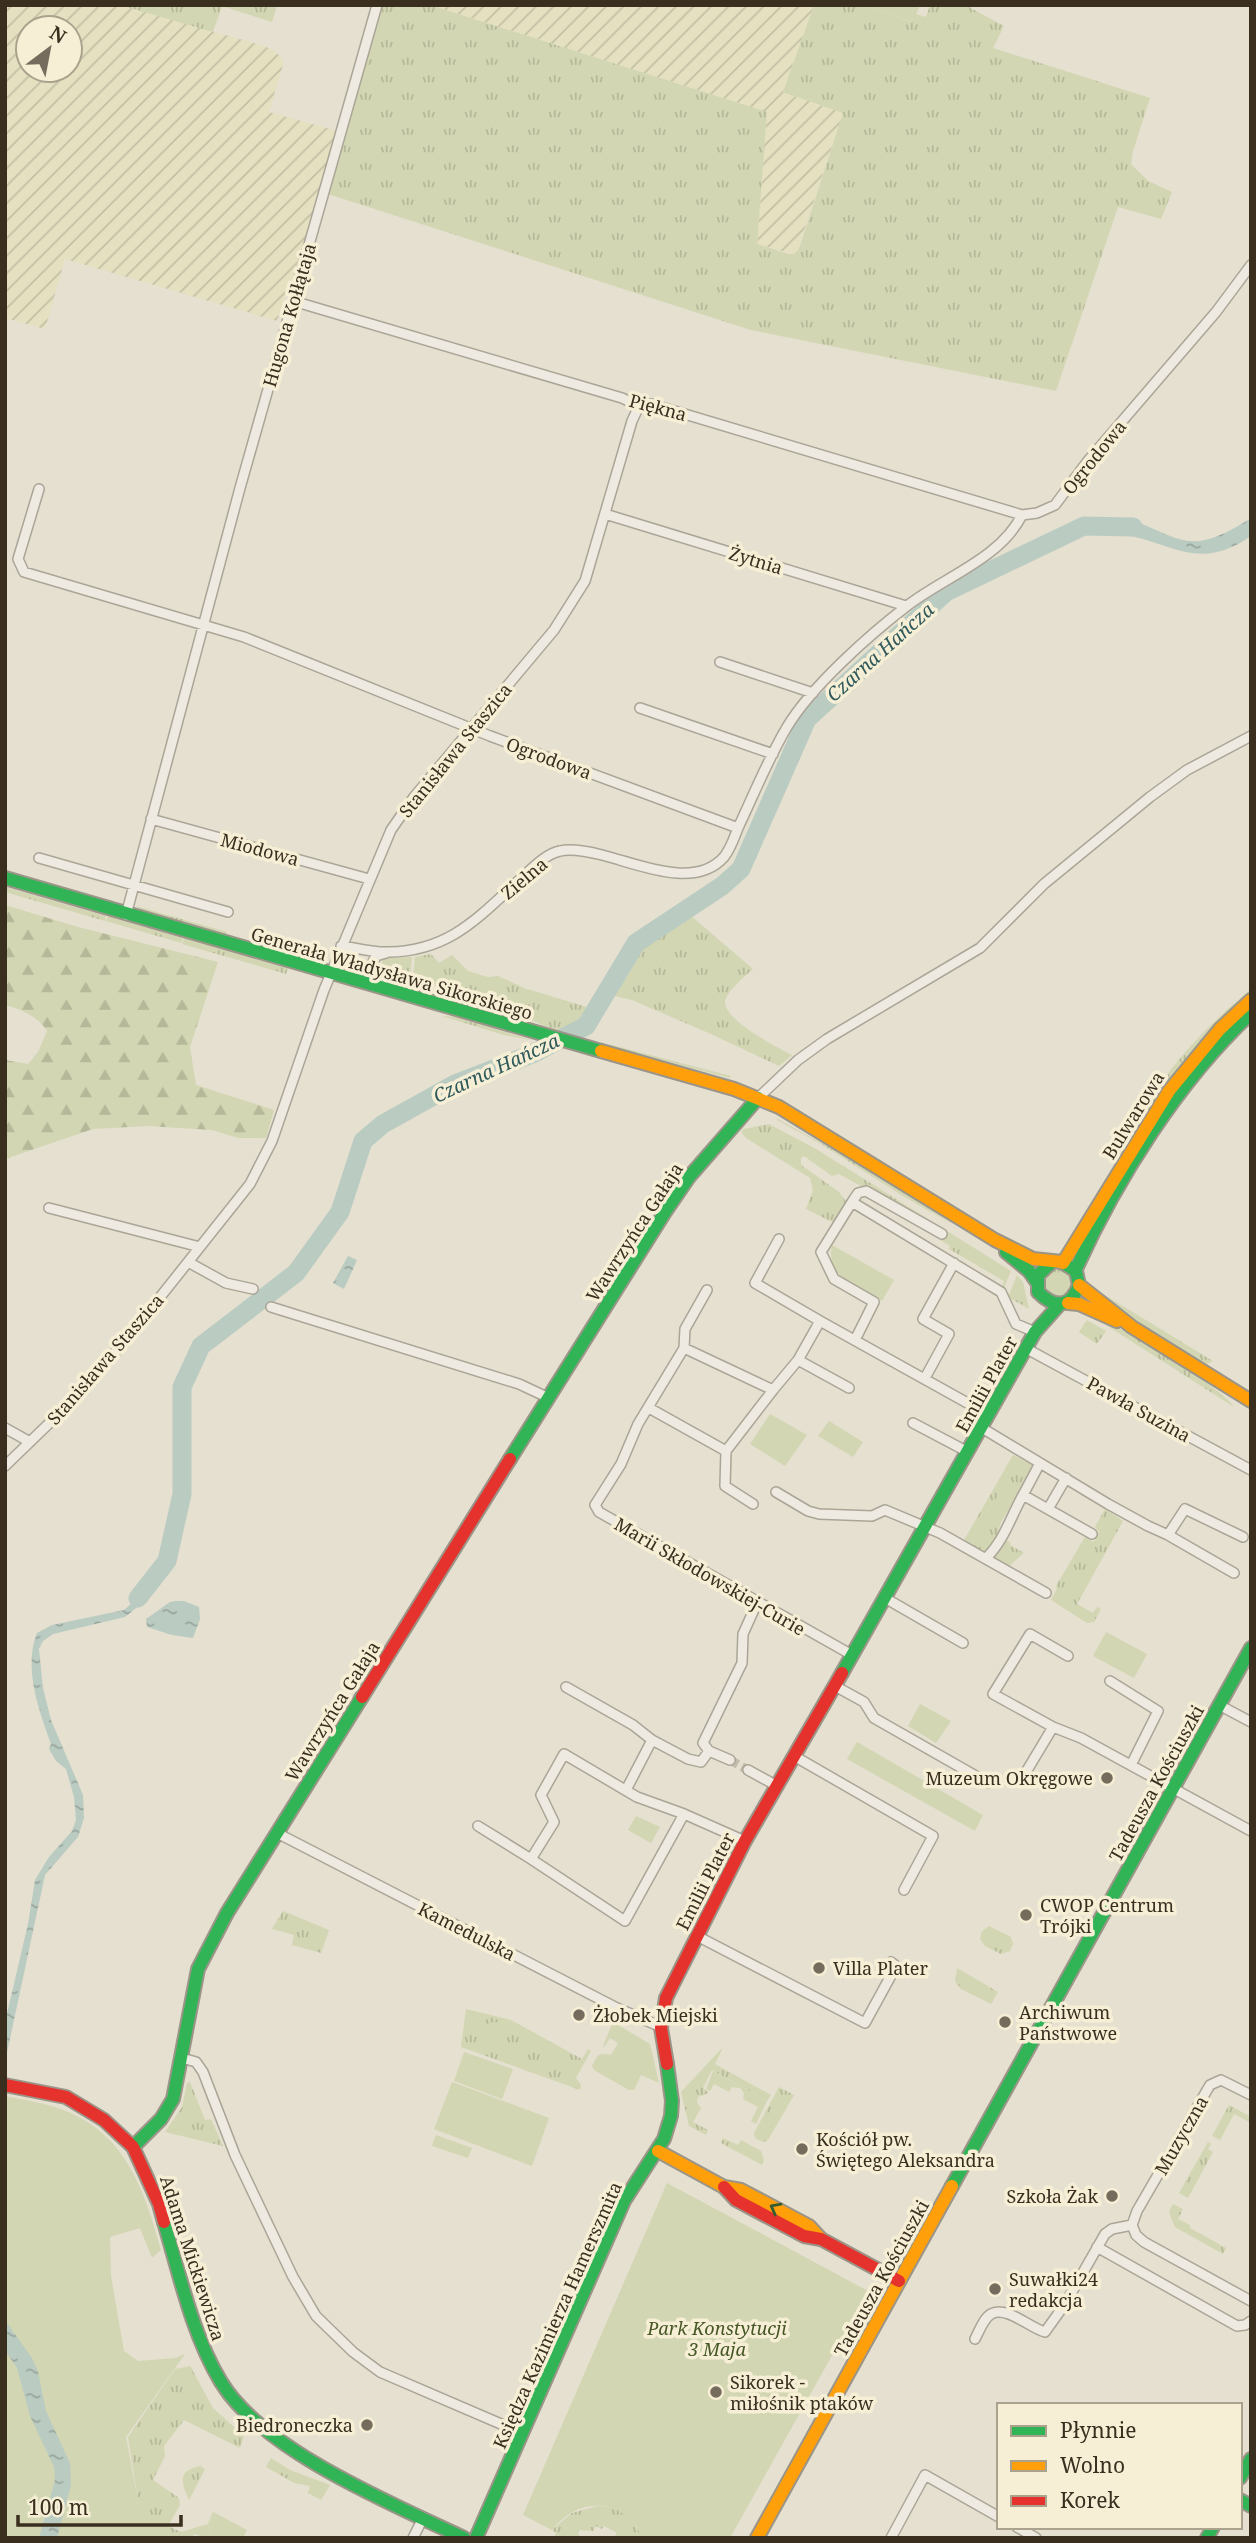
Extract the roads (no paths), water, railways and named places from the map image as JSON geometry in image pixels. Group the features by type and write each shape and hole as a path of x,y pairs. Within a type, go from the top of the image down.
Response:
{"street":[{"name":"Hugona Kołłątaja","path":"126,915 240,488 377,5"},
{"name":"Ogrodowa","path":"1022,515 1037,513 1055,505 1087,462 1216,312 1251,265"},
{"name":"Piękna","path":"293,301 622,398 639,406 651,404 1022,515"},
{"name":"Stanisława Staszica","path":"5,1466 126,1340 250,1184 272,1141 341,946 391,830 414,797 555,630 578,596 639,406"},
{"path":"39,489 18,559 24,572 205,625"},
{"name":"Żytnia","path":"605,514 906,607"},
{"path":"738,828 787,727 813,693 906,607 1009,536 1022,515"},
{"name":"Ogrodowa","path":"205,625 244,637 473,729 738,828"},
{"path":"720,662 813,693"},
{"path":"640,708 773,754"},
{"name":"Wawrzyńca Gałaja","path":"133,2147 161,2119 173,2099 198,1969 206,1950 689,1177 758,1098 798,1060 827,1039 899,999 979,948 1044,884 1150,797 1187,770 1251,736"},
{"name":"Miodowa","path":"151,819 369,879"},
{"name":"Zielna","path":"341,946 388,953 418,948 454,937 537,864 559,851 587,851 688,874 710,869 723,858 738,828"},
{"path":"39,858 228,912"},
{"name":"Generała Władysława Sikorskiego","path":"5,878 734,1089 779,1107 837,1140 984,1234 1040,1262 1057,1263"},
{"path":"381,988 372,964 376,956 388,953"},
{"name":"Bulwarowa","path":"1057,1263 1172,1085 1211,1037 1251,1000"},
{"name":"Bulwarowa","path":"1075,1271 1083,1251 1137,1157 1182,1087 1212,1051 1251,1013"},
{"path":"855,1340 874,1302 834,1279 821,1252 858,1193 866,1191 942,1234"},
{"path":"852,1202 1001,1292 1016,1324 1035,1332"},
{"path":"49,1208 200,1247"},
{"name":"Generała Władysława Sikorskiego","path":"984,1234 1036,1281"},
{"path":"779,1239 755,1283 989,1415"},
{"path":"188,1262 226,1283 253,1289"},
{"path":"925,1378 949,1334 923,1320 954,1263"},
{"path":"1132,1327 1079,1304 1049,1303 1041,1297 1036,1281 1041,1270 1057,1263 1075,1271 1084,1292 1132,1327 1251,1401"},
{"path":"1063,1304 1076,1295 1079,1285"},
{"name":"Marii Skłodowskiej-Curie","path":"707,1290 685,1329 684,1348 638,1424 621,1464 594,1504 599,1512 852,1655"},
{"name":"Emilii Plater","path":"659,2026 666,1998 745,1842 1027,1349 1035,1332 1041,1297"},
{"name":"Emilii Plater","path":"1035,1332 1063,1304"},
{"path":"271,1307 519,1384 549,1398"},
{"path":"753,1504 725,1486 726,1451 798,1360 820,1321"},
{"path":"684,1348 774,1390"},
{"name":"Pawła Suzina","path":"1027,1349 1251,1470"},
{"path":"798,1360 849,1388"},
{"path":"649,1408 726,1451"},
{"name":"Emilii Plater","path":"913,1423 968,1452"},
{"path":"982,1428 1148,1526 1234,1573"},
{"path":"5,1429 30,1442"},
{"path":"986,1558 1002,1539 1010,1517 1040,1463"},
{"path":"1048,1509 1066,1478"},
{"path":"776,1492 792,1497 808,1511 819,1514 872,1516 885,1510 986,1558 1046,1593"},
{"path":"1023,1495 1092,1534"},
{"path":"1168,1535 1185,1509 1243,1537"},
{"path":"886,1598 963,1643"},
{"path":"730,1760 709,1751 703,1743 742,1663 743,1634 757,1603"},
{"path":"1068,1656 1030,1634 993,1694 1054,1727 1081,1738 1251,1832"},
{"name":"Tadeusza Kościuszki","path":"757,2538 1251,1648"},
{"path":"1110,1681 1158,1711 1131,1765"},
{"path":"835,1686 864,1702 874,1718 988,1783"},
{"path":"566,1687 688,1759 701,1762 709,1751"},
{"name":"Tadeusza Kościuszki","path":"1219,1705 1251,1722"},
{"path":"1020,1782 1054,1727"},
{"path":"626,1790 653,1740"},
{"path":"531,1859 554,1822 541,1795 564,1754 637,1797 684,1814 745,1842"},
{"path":"794,1756 933,1836 904,1890"},
{"path":"748,1770 777,1786"},
{"path":"478,1825 625,1921 684,1814"},
{"name":"Kamedulska","path":"277,1833 617,2008 659,2026"},
{"path":"697,1936 865,2023 894,1970 895,1965 891,1962"},
{"name":"Księdza Kazimierza Hamerszmita","path":"476,2538 624,2201 658,2151 670,2122 671,2089 659,2026"},
{"path":"182,2058 197,2062 203,2072 235,2155 293,2277 316,2316 353,2352 380,2372 522,2433"},
{"name":"Muzyczna","path":"1132,2225 1137,2211 1210,2085 1222,2080 1251,2095"},
{"path":"5,2085 22,2086 66,2098 104,2120 133,2147"},
{"name":"Adama Mickiewicza","path":"133,2147 159,2204 196,2330 232,2399 261,2427 289,2447 368,2491 464,2538"},
{"path":"658,2151 724,2187 741,2190 809,2226 821,2239 899,2281"},
{"path":"975,2339 989,2315 998,2312 1009,2314 1045,2332 1065,2304 1108,2231 1132,2225 1143,2242 1251,2301"},
{"path":"1097,2247 1237,2326 1251,2321"},
{"path":"1242,2475 1251,2459"},
{"path":"891,2538 925,2475 997,2516"},
{"path":"413,2538 423,2518"},
{"path":"1020,2529 1036,2538"}],"water":[{"path":"1119,518 1183,540 1201,541 1218,536 1251,518 1251,536 1214,553 1197,554 1113,533 1109,527 1110,521"},
{"path":"348,1256 357,1260 344,1289 333,1283"},
{"path":"158,1578 141,1604 125,1617 53,1634 43,1641 39,1649 43,1688 51,1720 83,1795 84,1818 78,1837 45,1875 5,2062 5,2022 28,1924 35,1880 49,1857 72,1831 76,1820 74,1797 66,1769 56,1761 49,1749 51,1744 34,1689 32,1660 37,1633 52,1625 124,1610 150,1579"},
{"path":"170,1602 199,1607 200,1619 193,1638 147,1627 146,1619"},
{"path":"5,2320 38,2371 46,2411 70,2463 71,2485 57,2538 39,2538 55,2480 54,2467 30,2416 17,2368 5,2350"}],"waterway":[{"name":"Czarna Hańcza","path":"138,1598 167,1561 182,1494 182,1387 201,1346 296,1273 340,1212 363,1141 383,1124 455,1084 532,1054 586,1026 636,943 722,886 741,869 807,719 946,592 1084,526 1133,527"}],"tunnel":[{"path":"730,1760 748,1770"}],"place":[{"name":"Muzeum Okręgowe","path":"1107,1778"},
{"name":"CWOP Centrum Trójki","path":"1026,1915"},
{"name":"Villa Plater","path":"819,1968"},
{"name":"Żłobek Miejski","path":"579,2015"},
{"name":"Archiwum Państwowe","path":"1005,2022"},
{"name":"Kościół pw. Świętego Aleksandra","path":"802,2149"},
{"name":"Szkoła Żak","path":"1112,2196"},
{"name":"Suwałki24 redakcja","path":"995,2289"},
{"name":"Sikorek - miłośnik ptaków","path":"716,2392"},
{"name":"Biedroneczka","path":"367,2425"}],"park label":[{"name":"Park Konstytucji 3 Maja","path":"717,2338"}]}
